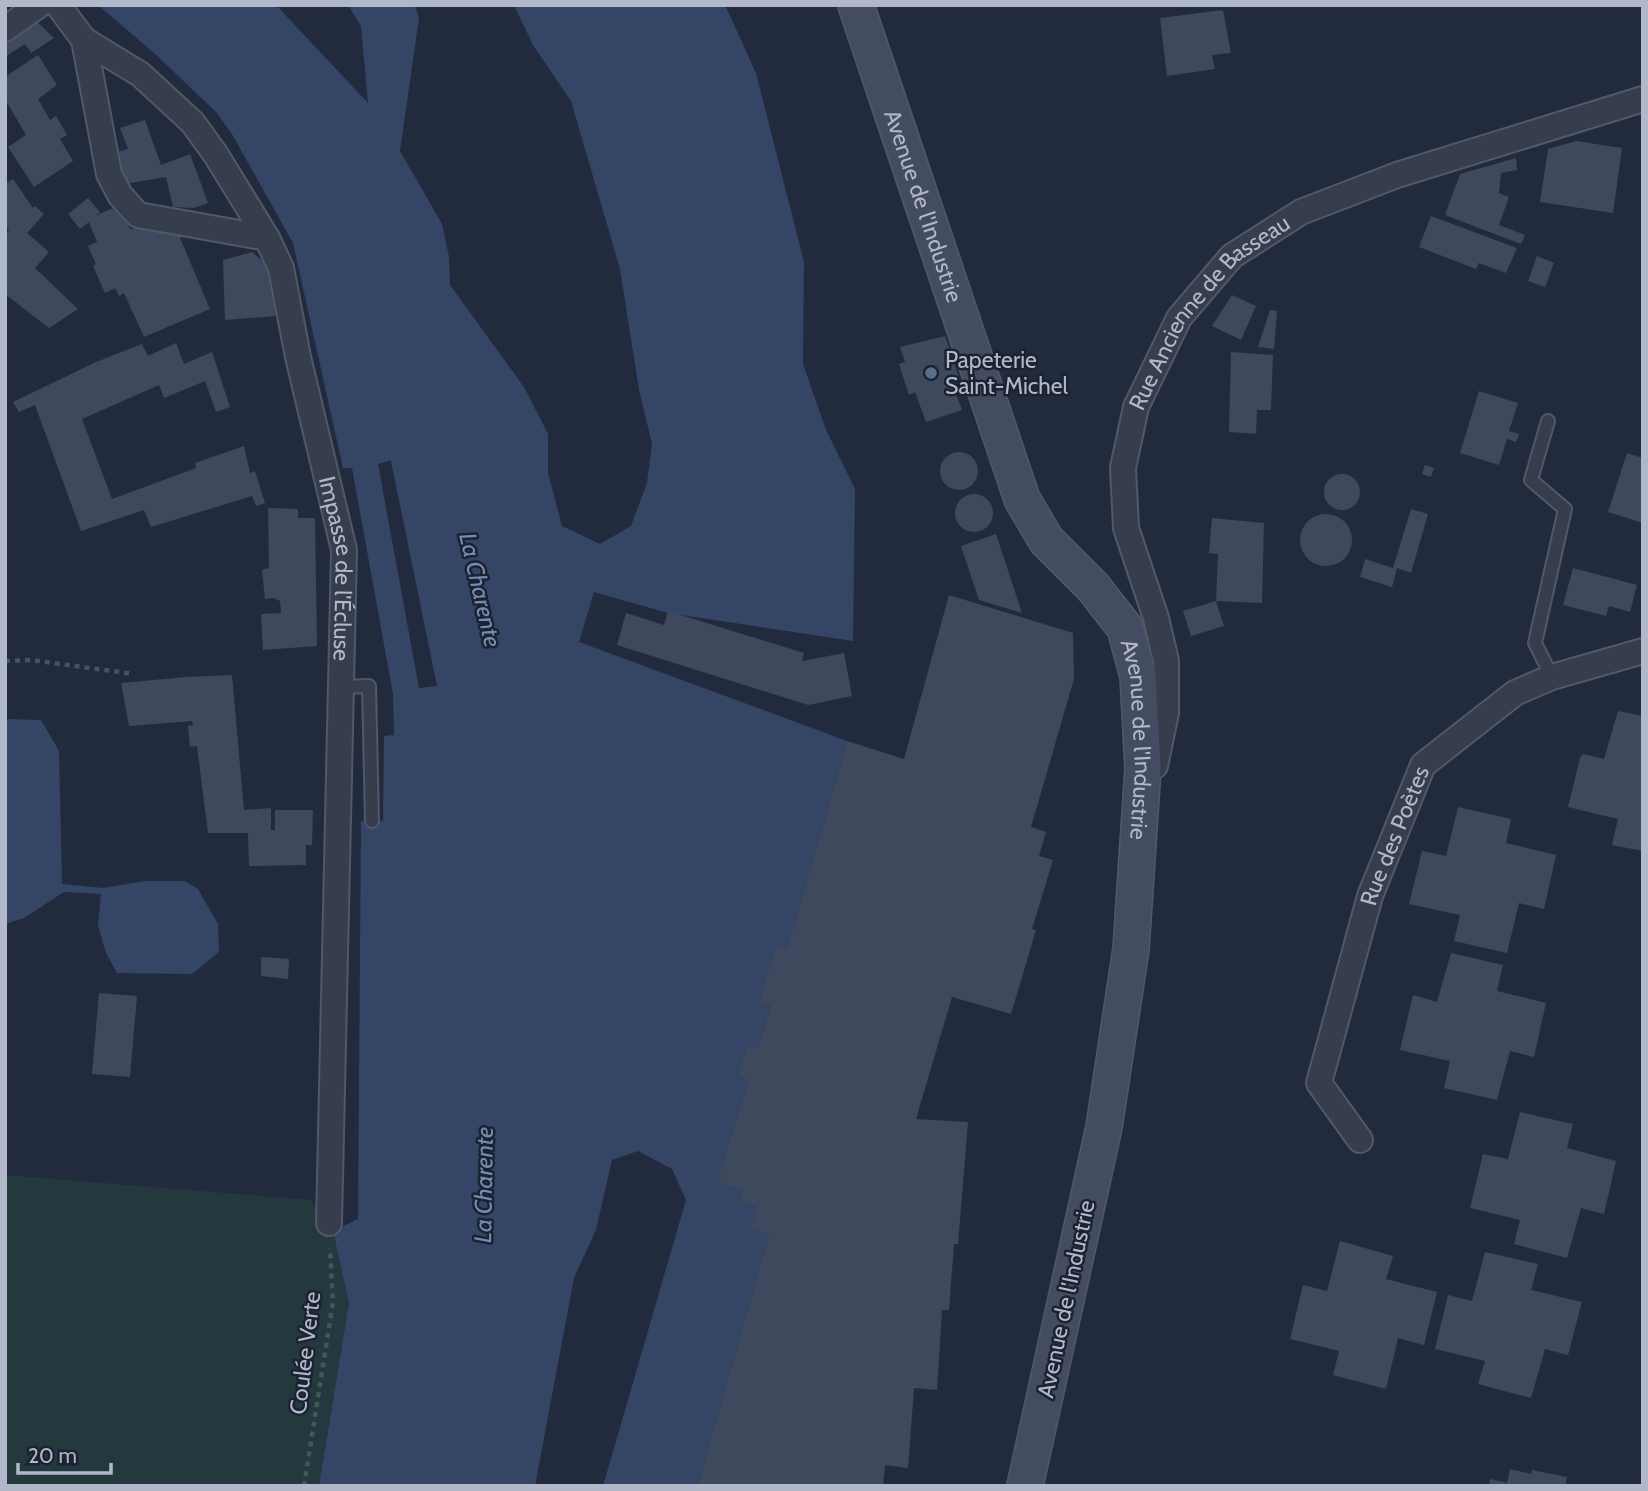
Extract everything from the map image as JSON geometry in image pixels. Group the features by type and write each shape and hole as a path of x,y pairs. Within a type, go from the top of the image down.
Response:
{"street":[{"path":"5,29 39,5"},
{"name":"Impasse de l'Écluse","path":"58,5 84,40 140,74 193,123 267,238 281,268 298,357 344,550 329,1223"},
{"name":"Avenue de l'Industrie","path":"856,5 1022,499 1046,540 1093,587 1125,628 1138,676 1143,768 1131,949 1104,1127 1025,1486"},
{"path":"84,40 109,173 120,195 138,215 267,238"},
{"name":"Rue Ancienne de Basseau","path":"1143,768 1155,766 1162,735 1166,713 1166,661 1156,618 1126,528 1123,468 1136,407 1179,318 1232,256 1301,212 1397,175 1643,99"},
{"name":"Rue des Poètes","path":"1360,1140 1319,1083 1370,896 1423,765 1516,693 1552,677 1643,652"}],"lane":[{"path":"1548,421 1531,480 1565,509 1535,643 1552,677"},
{"path":"342,687 369,686 372,821"}],"path":[{"path":"5,661 30,660 134,674"},
{"name":"Coulée Verte","path":"304,1486 333,1302 329,1223"}],"green space":[{"path":"5,1175 310,1200 333,1231 349,1303 319,1486 5,1486"}],"water":[{"name":"La Charente","path":"98,5 276,5 368,103 361,26 348,5 415,5 419,18 400,151 442,224 449,257 450,285 524,387 548,434 548,473 562,526 600,544 631,526 647,483 652,444 639,390 620,269 571,101 533,45 514,5 725,5 756,73 804,262 803,364 826,430 855,489 853,641 668,613 594,592 579,642 847,741 787,949 776,946 759,1002 770,1006 758,1048 746,1046 737,1077 748,1080 717,1182 743,1190 740,1202 757,1207 751,1229 769,1235 697,1486 603,1486 686,1200 672,1169 638,1151 612,1160 596,1230 574,1278 535,1486 319,1486 349,1303 333,1231 358,1219 361,821 383,821 384,736 394,735 393,694 352,468 343,468 293,243 232,134 216,112 153,52","holes":["391,460 437,686 419,688 378,464"]},
{"path":"5,719 41,720 59,751 62,884 103,888 146,881 185,881 198,889 218,924 219,952 192,974 117,973 106,953 98,925 101,894 64,892 24,918 5,924"}],"building":[{"path":"1223,10 1231,53 1212,55 1215,69 1167,76 1160,18"},
{"path":"36,21 54,38 31,53 25,44 5,57 5,38"},
{"path":"38,55 57,85 38,99 50,120 56,116 67,135 60,139 73,161 34,187 8,147 26,135 5,99 5,77"},
{"path":"145,120 161,165 190,154 208,203 194,208 173,207 166,177 125,184 117,152 128,149 120,128"},
{"path":"1576,141 1622,148 1613,213 1540,202 1548,149"},
{"path":"1516,158 1517,170 1501,173 1499,193 1509,197 1499,225 1525,235 1521,244 1445,215 1460,174"},
{"path":"13,179 33,208 35,206 44,214 27,233 49,252 35,268 78,309 49,328 5,294 5,235 9,231 5,226 5,184"},
{"path":"88,198 100,212 94,216 121,205 130,229 162,225 195,231 180,238 210,309 144,337 124,293 119,296 115,288 105,293 93,266 96,264 88,246 97,242 89,222 80,229 68,214"},
{"path":"1431,216 1517,248 1506,273 1479,263 1476,269 1419,247"},
{"path":"252,252 271,268 270,280 276,316 225,320 223,260"},
{"path":"1537,256 1554,263 1545,287 1528,281"},
{"path":"1232,295 1256,306 1241,340 1212,326"},
{"path":"1270,310 1277,311 1274,349 1258,347"},
{"path":"945,336 963,389 955,391 962,410 926,422 915,392 909,395 899,364 905,362 900,347"},
{"path":"176,343 184,364 212,352 230,407 216,412 205,381 164,398 159,385 82,419 112,499 196,468 195,463 244,446 250,473 255,471 265,503 256,506 252,496 151,527 144,510 81,531 35,405 19,412 13,402 96,362 142,344 148,356"},
{"path":"1231,352 1273,355 1271,410 1257,410 1256,434 1229,432"},
{"path":"1479,391 1518,403 1509,431 1519,434 1516,442 1507,439 1499,465 1460,453"},
{"path":"959,452 973,457 978,471 973,485 959,490 945,485 940,471 945,457"},
{"path":"1627,453 1643,458 1643,523 1608,512"},
{"path":"1425,465 1434,468 1431,477 1422,474"},
{"path":"1342,474 1355,479 1360,492 1355,505 1342,510 1329,505 1324,492 1329,479"},
{"path":"974,494 988,499 993,513 988,527 974,532 960,527 955,513 960,499"},
{"path":"268,508 298,509 298,518 315,518 317,646 263,650 261,614 281,613 280,601 274,598 265,599 262,570 269,568"},
{"path":"1411,509 1428,514 1411,573 1397,568 1392,587 1360,577 1365,559 1393,568"},
{"path":"1326,514 1336,516 1344,522 1350,530 1350,550 1344,558 1336,564 1326,566 1316,564 1308,558 1302,550 1300,540 1302,530 1308,522 1316,516"},
{"path":"1212,518 1264,523 1262,603 1216,601 1218,554 1209,553"},
{"path":"996,534 1022,613 979,600 961,546"},
{"path":"1573,568 1637,585 1630,612 1609,606 1606,616 1563,605"},
{"path":"949,595 1073,633 1074,679 1031,827 1046,832 1039,856 1053,860 1032,929 1036,930 1011,1014 952,997 916,1119 968,1122 958,1244 954,1244 949,1310 942,1310 937,1390 914,1388 908,1468 885,1465 883,1486 697,1486 769,1235 750,1229 757,1207 740,1202 743,1190 717,1182 748,1080 737,1077 746,1046 758,1048 770,1006 759,1002 776,946 787,949 847,741 904,759"},
{"path":"1216,601 1224,626 1191,636 1183,611"},
{"path":"668,611 804,653 802,661 844,653 852,696 808,705 617,645 626,613 664,625"},
{"path":"232,675 244,810 271,808 271,830 275,830 275,810 313,810 312,845 306,845 306,865 249,866 248,833 208,833 197,746 190,747 188,726 193,725 192,721 129,726 121,683"},
{"path":"1618,711 1643,716 1643,851 1612,845 1618,819 1568,807 1580,758 1583,754 1604,759"},
{"path":"1458,807 1511,819 1506,843 1556,855 1544,909 1519,903 1507,953 1454,941 1460,915 1409,904 1422,851 1446,856"},
{"path":"1451,953 1503,965 1497,991 1546,1003 1534,1057 1510,1051 1497,1100 1444,1088 1450,1061 1400,1050 1413,995 1437,1002"},
{"path":"261,957 289,959 288,979 261,976"},
{"path":"99,993 137,996 130,1077 92,1074"},
{"path":"1520,1112 1573,1124 1567,1148 1616,1161 1604,1214 1581,1208 1567,1258 1514,1244 1520,1220 1470,1208 1483,1154 1508,1159"},
{"path":"1340,1241 1393,1256 1386,1279 1437,1292 1424,1345 1398,1338 1386,1389 1333,1375 1339,1351 1290,1339 1303,1285 1327,1291"},
{"path":"1485,1252 1538,1264 1531,1290 1582,1302 1568,1355 1545,1349 1531,1398 1478,1384 1485,1361 1435,1349 1448,1295 1472,1301"},
{"path":"1510,1469 1567,1477 1565,1486 1489,1486 1490,1479 1507,1483"}],"place":[{"name":"Papeterie Saint-Michel","path":"931,373"}]}
